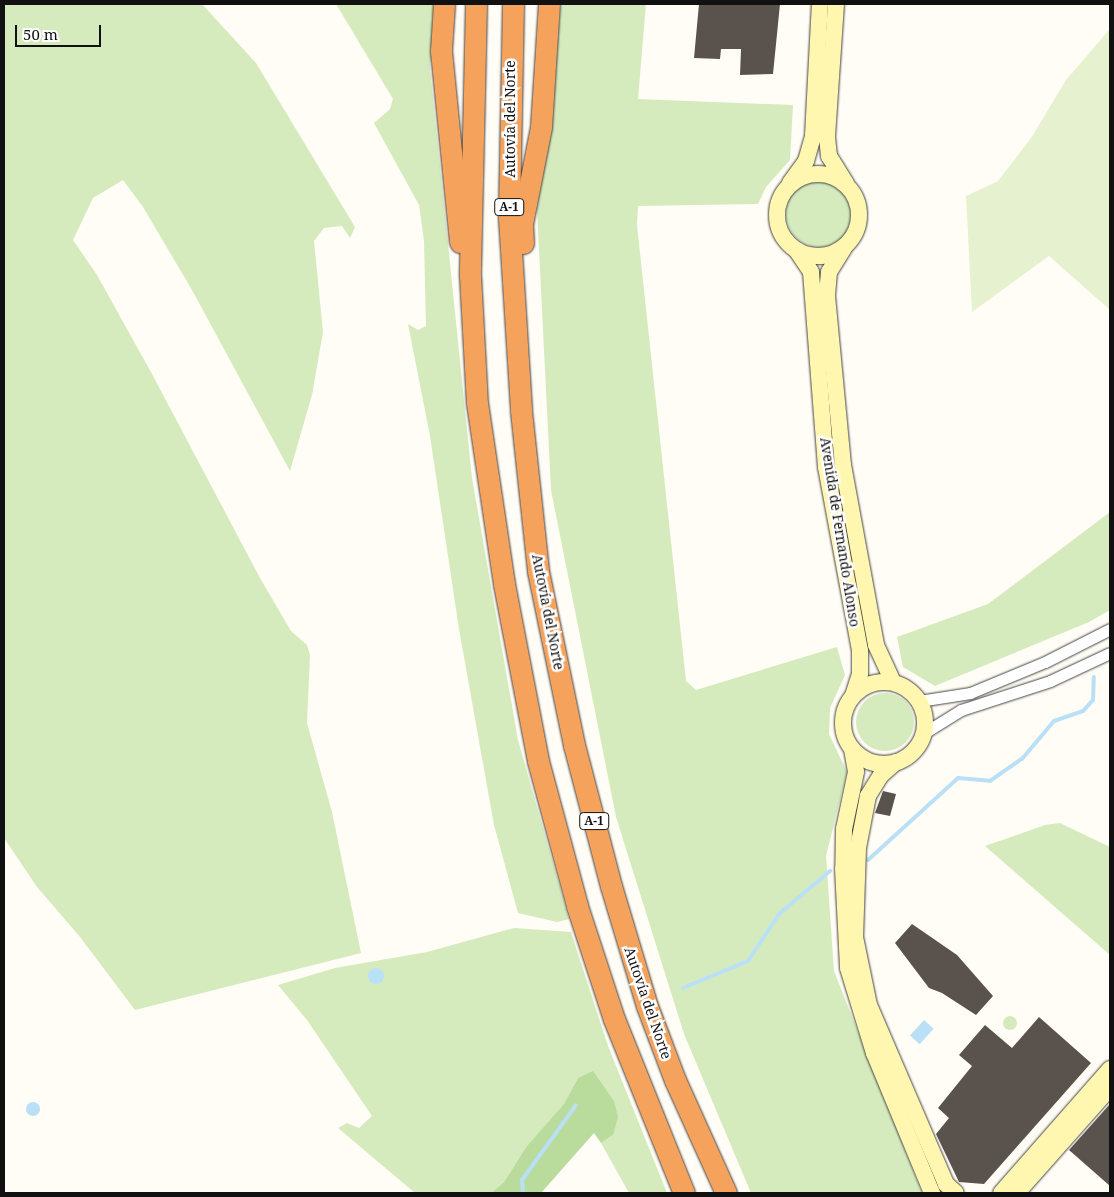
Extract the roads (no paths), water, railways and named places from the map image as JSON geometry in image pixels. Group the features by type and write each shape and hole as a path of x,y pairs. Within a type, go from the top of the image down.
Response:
{"highway":[{"path":"444,4 441,51 457,233 470,275"},
{"path":"476,4 470,275 477,403 504,584 538,761 577,906 614,1019 684,1193"},
{"name":"Autovía del Norte","path":"513,4 509,218 521,411 538,571 574,745 603,858 647,1006 675,1080 726,1193"},
{"path":"521,411 527,340 522,224 541,128 549,4"}],"street":[{"path":"820,4 813,136 806,161 788,187 778,206 778,227 782,237 797,251 821,257 844,248 852,239 860,218 857,199 829,156 826,137 836,4"},
{"path":"788,187 798,179 822,174 846,184"},
{"name":"Avenida de Fernando Alonso","path":"844,248 829,272 827,296 843,465 876,645 893,682"},
{"name":"Avenida de Fernando Alonso","path":"797,251 811,272 826,467 860,651 860,674 853,696"},
{"path":"919,701 970,693 1045,662 1110,629"},
{"path":"956,1193 946,1184 869,1005 855,937 858,848 868,796 881,775 896,762 909,756 924,733 961,710 1050,681 1110,653"},
{"path":"924,733 925,722 919,701 912,692 893,682 868,685 853,696 844,716 846,739 852,749 856,772 844,829 843,868 848,968 874,1053 932,1193"},
{"path":"852,749 872,762 896,762"},
{"path":"1001,1193 1110,1069"},
{"path":"1017,1193 1110,1088"}],"water":[{"path":"376,968 382,970 384,976 382,982 376,984 370,982 368,976 370,970"},
{"path":"924,1020 934,1029 920,1044 910,1036"},
{"path":"33,1102 38,1104 40,1109 38,1114 33,1116 28,1114 26,1109 28,1104"}],"waterway":[{"path":"868,860 958,778 990,781 1022,759 1054,721 1083,711 1093,700 1094,677"},
{"path":"683,988 748,961 779,914 830,871"},
{"path":"523,1193 522,1180 576,1105"}]}
